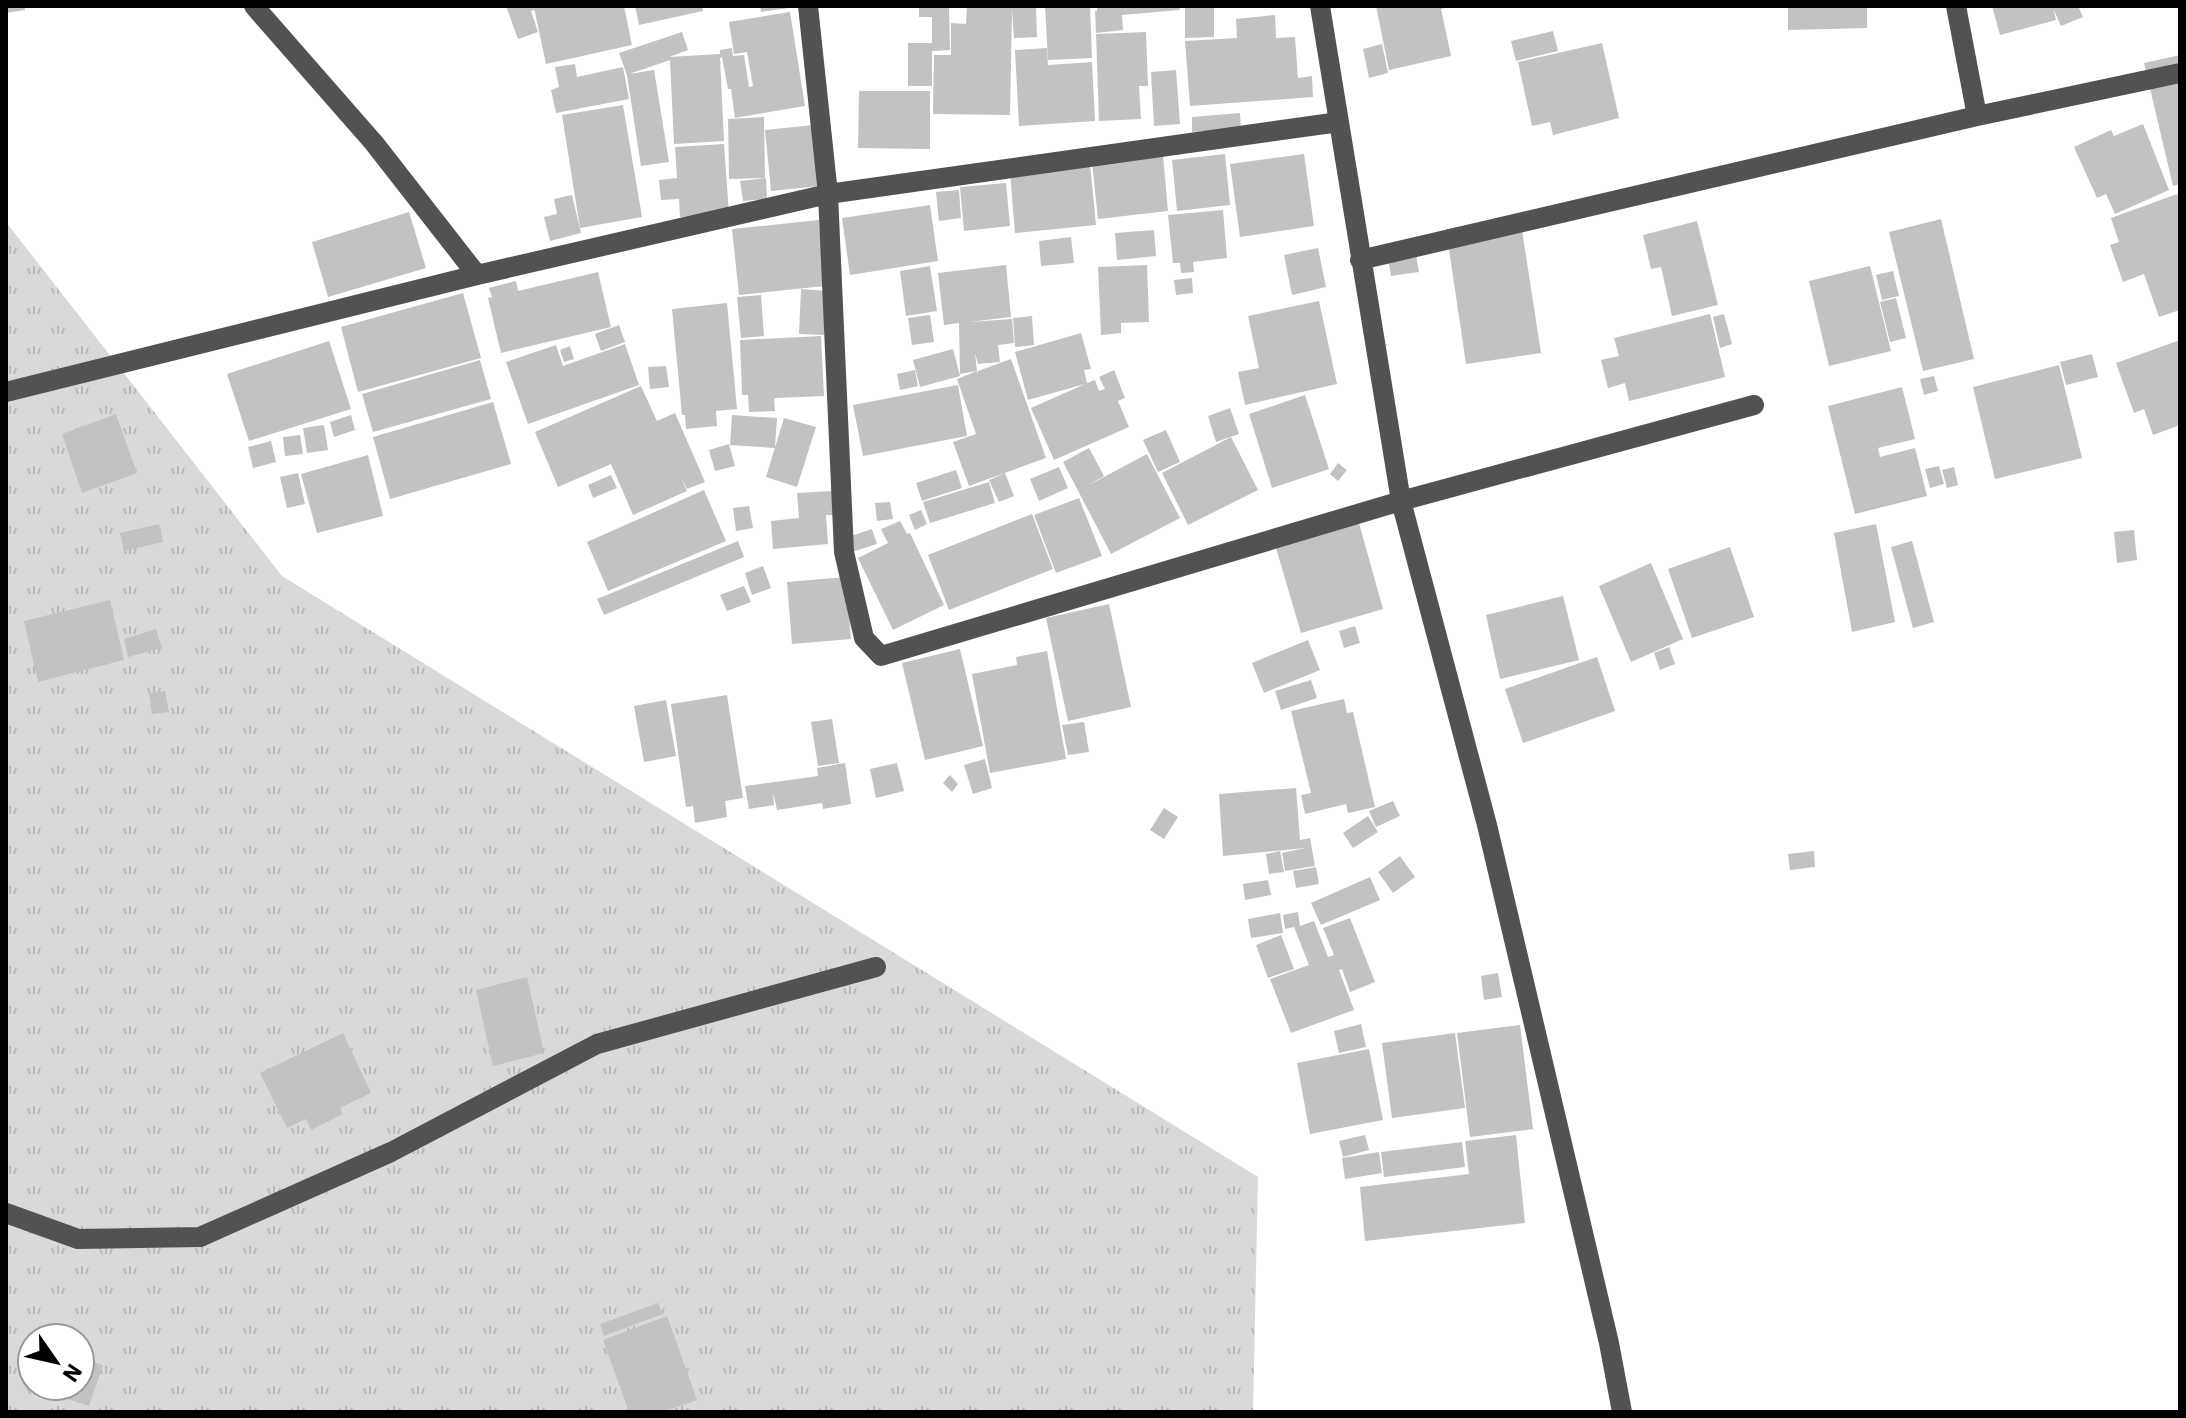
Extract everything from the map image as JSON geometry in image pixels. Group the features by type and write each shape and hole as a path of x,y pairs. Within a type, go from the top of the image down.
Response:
{"street":[{"path":"254,6 374,143 477,275"},
{"path":"808,6 828,194 844,552 864,638 881,656 1401,501 1754,405"},
{"path":"1320,6 1401,501 1487,825 1609,1343 1622,1412"},
{"path":"1956,6 1977,116"},
{"path":"1360,260 1977,116 2180,73"},
{"path":"6,392 477,275 828,194 1339,122"},
{"path":"6,1213 78,1239 200,1237 391,1152 597,1044 876,967"}],"green space":[{"path":"6,222 282,576 1258,1177 1253,1412 6,1412"}],"building":[{"path":"6,6 24,6 25,10 6,13"},
{"path":"506,6 533,6 534,10 531,11 538,32 518,39"},
{"path":"624,6 632,45 546,64 534,8"},
{"path":"635,6 702,6 703,11 639,25"},
{"path":"760,6 788,6 789,8 761,12"},
{"path":"919,6 949,6 950,50 932,51 932,86 908,86 908,43 932,43 932,17 919,17"},
{"path":"967,6 1036,6 1037,37 1014,38 1012,10 1010,115 933,114 934,55 951,55 951,23 966,24"},
{"path":"1045,6 1090,6 1092,58 1048,60"},
{"path":"1097,6 1179,6 1180,10 1122,15 1123,30 1096,33"},
{"path":"1185,6 1214,6 1214,37 1185,38"},
{"path":"1376,6 1450,6 1441,9 1451,56 1389,70"},
{"path":"1788,6 1867,6 1867,28 1788,30"},
{"path":"1992,6 2053,6 2056,20 2000,35"},
{"path":"2078,6 2083,17 2061,26 2053,8"},
{"path":"790,12 805,106 735,118 722,57 724,141 674,144 670,60 629,74 654,70 669,162 641,166 627,75 619,53 682,32 688,50 669,57 720,54 720,50 732,48 733,56 744,55 749,87 753,86 747,52 734,54 729,22"},
{"path":"1275,15 1276,38 1295,37 1298,78 1312,76 1313,97 1190,106 1185,41 1237,38 1236,19"},
{"path":"1553,31 1558,51 1516,61 1511,41"},
{"path":"1146,32 1148,86 1139,86 1141,119 1099,121 1096,34"},
{"path":"1602,43 1619,118 1553,135 1550,122 1532,126 1518,62"},
{"path":"1382,44 1388,73 1369,78 1363,49"},
{"path":"1047,48 1048,65 1092,62 1095,121 1019,126 1015,50"},
{"path":"2180,55 2180,184 2173,186 2144,63"},
{"path":"575,64 577,77 623,67 629,99 556,113 551,90 559,87 555,67"},
{"path":"1176,70 1180,124 1154,126 1151,72"},
{"path":"859,91 930,91 930,149 858,148"},
{"path":"623,105 642,217 580,228 562,115"},
{"path":"1240,113 1241,129 1192,132 1192,117"},
{"path":"764,117 765,178 729,179 728,119"},
{"path":"2143,124 2169,190 2115,214 2106,194 2097,198 2074,147 2111,130 2114,136"},
{"path":"813,125 819,186 771,191 765,130"},
{"path":"724,144 729,214 680,217 679,199 661,200 659,180 677,178 675,147"},
{"path":"1225,154 1230,205 1177,211 1172,160"},
{"path":"1304,154 1314,226 1240,237 1230,164"},
{"path":"1163,155 1168,211 1098,219 1092,162"},
{"path":"1090,164 1096,225 1015,233 1010,172"},
{"path":"766,178 767,199 743,201 740,181"},
{"path":"1006,183 1010,226 964,231 960,187"},
{"path":"959,190 961,218 939,221 936,192"},
{"path":"2177,194 2180,204 2180,310 2159,317 2144,274 2123,282 2110,245 2119,242 2111,218"},
{"path":"572,195 581,233 550,241 544,217 557,214 554,199"},
{"path":"930,205 938,261 850,275 842,218"},
{"path":"1223,210 1227,258 1193,262 1194,272 1181,273 1180,263 1173,263 1168,215"},
{"path":"409,212 426,268 328,297 312,242"},
{"path":"1520,217 1541,353 1466,364 1446,229"},
{"path":"1941,219 1974,359 1923,371 1889,232"},
{"path":"819,220 825,286 739,295 732,229"},
{"path":"1697,221 1718,305 1672,316 1661,267 1651,269 1643,235"},
{"path":"1154,230 1156,256 1117,260 1115,233"},
{"path":"1071,237 1074,263 1041,266 1039,241"},
{"path":"1318,248 1326,287 1292,295 1284,255"},
{"path":"1415,248 1419,272 1391,276 1387,253"},
{"path":"1006,265 1011,317 969,322 1012,319 1014,343 998,345 1000,362 978,364 975,353 977,371 960,374 959,323 944,325 938,273"},
{"path":"1147,265 1149,322 1121,323 1121,333 1101,335 1098,267"},
{"path":"930,266 937,311 906,316 900,271"},
{"path":"1870,266 1891,351 1829,366 1809,281"},
{"path":"1893,271 1899,296 1882,300 1876,275"},
{"path":"598,272 611,327 501,353 488,298 492,297 489,288 516,281 518,291"},
{"path":"1192,278 1193,293 1176,295 1174,280"},
{"path":"801,289 827,291 824,335 799,334"},
{"path":"463,293 481,358 358,392 341,327"},
{"path":"761,295 764,336 741,338 737,297"},
{"path":"1896,298 1906,338 1890,342 1880,302"},
{"path":"1319,301 1337,384 1245,405 1238,372 1259,368 1248,316"},
{"path":"727,303 737,409 716,411 717,426 686,429 672,309"},
{"path":"1710,314 1725,377 1629,401 1625,383 1608,388 1601,360 1619,356 1614,338"},
{"path":"1724,314 1732,344 1720,348 1713,317"},
{"path":"930,315 934,342 912,345 908,318"},
{"path":"1032,316 1034,345 1015,347 1013,318"},
{"path":"619,325 625,342 601,351 595,334"},
{"path":"1081,333 1091,369 1084,370 1087,383 1095,380 1099,391 1105,389 1099,377 1114,370 1125,398 1118,401 1129,427 1054,460 1031,408 1085,384 1028,400 1015,352"},
{"path":"821,336 824,396 774,398 775,411 749,412 748,395 742,395 740,340"},
{"path":"2180,340 2180,425 2153,435 2144,409 2134,413 2116,363"},
{"path":"329,341 351,409 249,441 227,374"},
{"path":"625,344 639,385 528,424 506,362 556,345 563,366"},
{"path":"570,346 574,359 564,362 560,350"},
{"path":"953,349 960,376 920,387 913,360"},
{"path":"2092,354 2098,377 2066,385 2060,362"},
{"path":"1011,359 1046,458 969,486 953,442 976,434 957,379"},
{"path":"480,360 491,399 373,432 362,394"},
{"path":"2059,365 2082,458 1995,479 1973,387"},
{"path":"666,366 669,387 650,389 648,367"},
{"path":"915,370 918,386 900,390 897,374"},
{"path":"1934,376 1938,391 1924,395 1920,379"},
{"path":"958,385 967,436 863,456 853,405"},
{"path":"641,386 657,421 675,413 705,482 687,489 681,478 687,491 633,515 611,464 558,487 535,432"},
{"path":"1902,387 1915,439 1878,448 1880,457 1915,448 1927,496 1855,514 1828,406"},
{"path":"1305,395 1329,469 1272,488 1249,414"},
{"path":"493,402 511,464 390,499 373,437"},
{"path":"1230,408 1239,434 1216,442 1208,416"},
{"path":"116,414 137,473 82,493 62,434"},
{"path":"351,415 355,430 334,437 330,422"},
{"path":"732,415 777,418 775,448 730,445"},
{"path":"784,418 816,427 797,487 766,477"},
{"path":"324,425 328,450 307,453 303,428"},
{"path":"1166,430 1180,462 1158,472 1143,440"},
{"path":"300,435 303,454 285,456 283,437"},
{"path":"1231,437 1258,490 1188,525 1162,473"},
{"path":"271,441 276,462 253,468 248,447"},
{"path":"729,444 735,466 715,471 709,450"},
{"path":"1089,448 1104,476 1087,486 1147,454 1180,518 1111,554 1063,462"},
{"path":"368,455 383,516 317,533 301,474"},
{"path":"1338,463 1347,470 1338,481 1330,474"},
{"path":"1939,466 1944,484 1930,488 1925,469"},
{"path":"1059,467 1068,488 1039,501 1030,479"},
{"path":"1954,467 1958,485 1947,488 1942,470"},
{"path":"956,470 962,488 922,501 916,483"},
{"path":"298,473 305,504 287,508 280,477"},
{"path":"1005,473 1014,496 999,502 989,480"},
{"path":"611,475 617,488 593,498 588,485"},
{"path":"989,482 995,503 930,523 923,502"},
{"path":"704,490 726,541 608,591 587,542"},
{"path":"832,491 833,515 826,515 828,544 773,549 771,521 799,518 797,493"},
{"path":"1079,498 1102,556 1056,573 1034,515"},
{"path":"890,502 893,519 877,521 875,503"},
{"path":"749,506 753,528 736,531 733,508"},
{"path":"921,510 927,524 915,530 909,515"},
{"path":"1032,514 1053,569 949,610 928,555"},
{"path":"900,521 907,534 910,533 944,605 893,630 858,558 888,543 881,529"},
{"path":"1359,523 1383,609 1301,633 1276,548"},
{"path":"159,524 163,542 124,551 120,533"},
{"path":"1876,524 1895,622 1852,632 1834,533"},
{"path":"872,529 877,544 852,552 848,537"},
{"path":"2134,530 2137,560 2117,563 2114,532"},
{"path":"738,541 744,557 604,615 597,599"},
{"path":"1912,541 1934,622 1913,628 1891,547"},
{"path":"1730,547 1754,617 1692,638 1668,569"},
{"path":"1651,563 1683,639 1631,662 1599,586"},
{"path":"763,566 771,588 752,595 745,573"},
{"path":"846,577 851,639 792,644 787,582"},
{"path":"744,586 751,602 727,611 720,595"},
{"path":"1563,596 1579,660 1500,679 1486,615"},
{"path":"110,600 124,660 38,682 24,621"},
{"path":"1109,604 1131,707 1068,721 1046,618"},
{"path":"1355,626 1360,643 1344,648 1339,631"},
{"path":"156,629 162,648 128,657 124,639"},
{"path":"1308,640 1320,670 1264,693 1252,663"},
{"path":"1669,647 1675,664 1660,670 1654,653"},
{"path":"960,649 983,746 925,760 902,663"},
{"path":"1047,651 1066,759 990,773 972,674 1017,665 1016,657"},
{"path":"1597,657 1615,711 1523,743 1505,689"},
{"path":"1311,680 1317,698 1281,710 1275,691"},
{"path":"165,691 169,712 152,714 149,693"},
{"path":"727,695 743,798 725,801 727,817 695,823 693,806 686,807 671,704"},
{"path":"1344,699 1347,713 1353,712 1375,807 1348,813 1346,804 1305,814 1301,795 1311,793 1291,711"},
{"path":"666,700 676,756 644,762 634,706"},
{"path":"832,719 839,763 818,766 811,722"},
{"path":"1084,722 1089,752 1068,755 1062,725"},
{"path":"985,759 992,788 973,794 964,765"},
{"path":"845,763 851,804 823,809 822,803 777,810 773,792 774,805 749,809 745,786 818,776 817,768"},
{"path":"897,763 904,791 876,798 870,769"},
{"path":"950,775 958,784 952,792 943,783"},
{"path":"1296,788 1300,840 1310,838 1315,866 1285,871 1282,853 1305,848 1223,856 1219,794"},
{"path":"1393,801 1400,816 1376,827 1369,811"},
{"path":"1164,808 1178,817 1164,839 1150,830"},
{"path":"1368,816 1378,832 1353,848 1343,833"},
{"path":"1280,851 1284,872 1269,874 1266,854"},
{"path":"1814,851 1815,867 1790,870 1788,854"},
{"path":"1400,856 1415,877 1393,893 1378,872"},
{"path":"1316,867 1319,884 1296,888 1293,871"},
{"path":"1370,877 1380,900 1321,925 1311,903"},
{"path":"1268,880 1271,895 1245,900 1243,884"},
{"path":"1298,912 1300,926 1314,921 1328,957 1334,955 1323,928 1350,918 1375,982 1350,992 1342,969 1339,970 1354,1010 1291,1033 1270,979 1309,965 1294,927 1285,929 1283,915"},
{"path":"1280,913 1283,933 1251,938 1248,919"},
{"path":"1281,935 1294,969 1268,978 1256,945"},
{"path":"1498,973 1502,997 1484,1000 1481,976"},
{"path":"527,977 544,1053 493,1066 476,990"},
{"path":"1361,1024 1366,1047 1339,1053 1334,1031"},
{"path":"1520,1025 1533,1129 1470,1137 1457,1033"},
{"path":"343,1033 371,1093 340,1108 343,1114 311,1130 306,1119 287,1128 260,1073"},
{"path":"1455,1033 1465,1108 1392,1118 1382,1043"},
{"path":"1369,1049 1383,1120 1310,1134 1297,1063"},
{"path":"1365,1135 1369,1150 1343,1157 1339,1141"},
{"path":"1516,1135 1525,1223 1365,1241 1360,1187 1469,1174 1465,1141"},
{"path":"1462,1142 1465,1167 1384,1177 1381,1152"},
{"path":"1379,1152 1382,1173 1345,1179 1342,1158"},
{"path":"658,1303 663,1314 604,1336 600,1324"},
{"path":"667,1316 697,1400 663,1412 629,1412 603,1340"},
{"path":"96,1363 103,1365 96,1386"}]}
